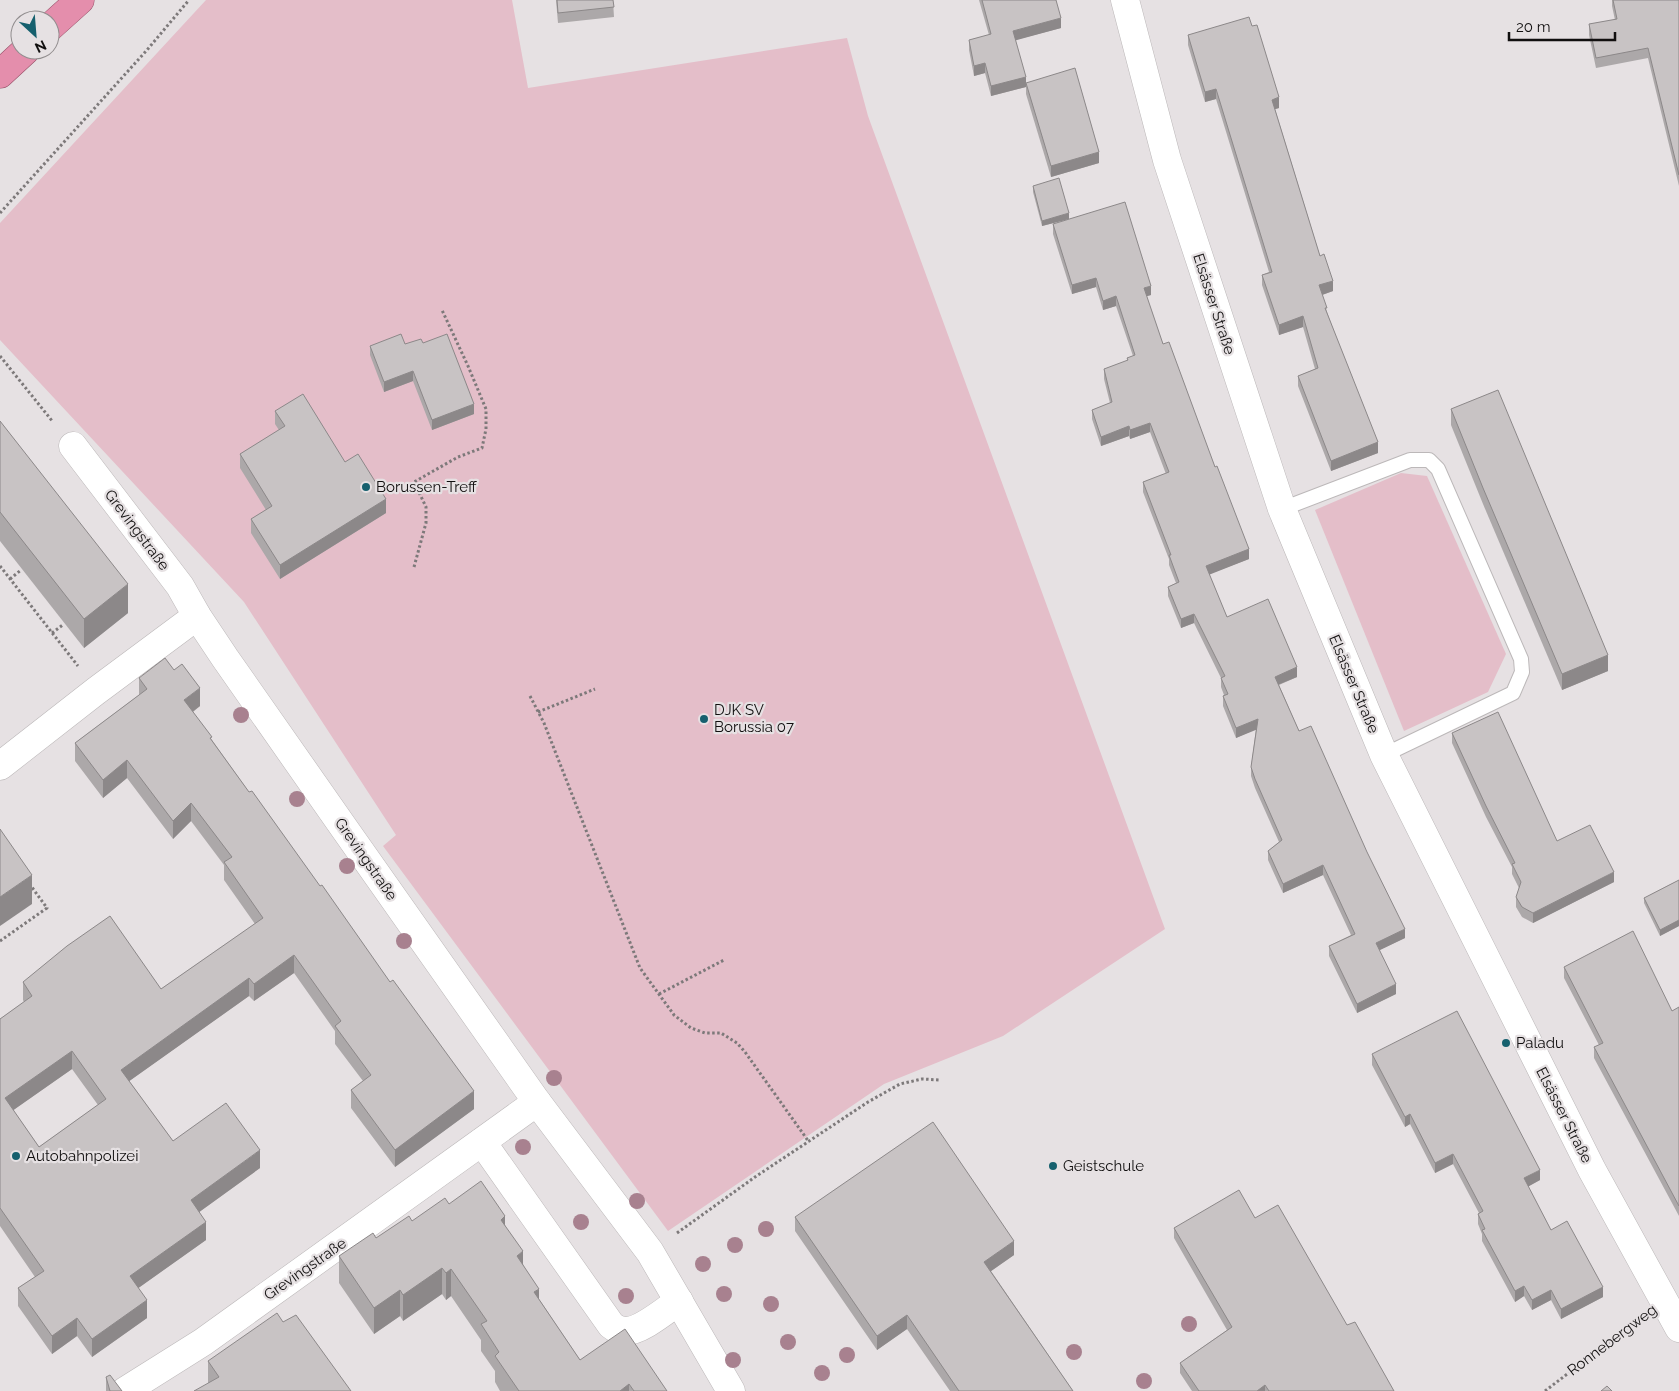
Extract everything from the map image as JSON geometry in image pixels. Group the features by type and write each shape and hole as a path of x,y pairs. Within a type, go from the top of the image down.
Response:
{"highway":[{"path":"60,19 80,0"},
{"path":"0,74 15,60"}],"street":[{"name":"Elsässer Straße","path":"1125,0 1167,160 1282,509 1384,755 1592,1170 1672,1295 1679,1328"},
{"name":"Grevingstraße","path":"73,446 180,586 197,616 537,1102 650,1252 731,1391"},
{"path":"0,766 96,691 197,616"},
{"name":"Grevingstraße","path":"125,1391 202,1342 537,1102"},
{"path":"482,1142 611,1325 627,1332 636,1330 679,1301"}],"lane":[{"path":"1282,509 1410,460 1428,460 1438,469 1521,659 1522,672 1513,693 1384,755"}],"path":[{"path":"0,214 147,50 189,0"},
{"path":"414,568 426,523 426,507 414,482 458,457 482,448 486,429 486,409 442,310"},
{"path":"0,356 73,446"},
{"path":"0,566 96,691"},
{"path":"10,579 21,570"},
{"path":"52,633 64,624"},
{"path":"538,712 595,689"},
{"path":"530,696 544,723 640,968 674,1015 691,1028 705,1032 721,1033 737,1043 808,1142"},
{"path":"0,941 47,908 26,879"},
{"path":"659,994 724,960"},
{"path":"650,1252 755,1177 868,1102 900,1084 922,1079 940,1080"},
{"name":"Ronnebergweg","path":"1545,1391 1672,1295"}],"shaded area":[{"name":"DJK SV Borussia 07","path":"206,0 512,0 528,88 847,38 868,116 1165,929 1003,1036 884,1084 668,1231 383,846 396,835 244,602 0,340 0,223"},
{"path":"1401,473 1427,476 1506,654 1488,692 1404,731 1315,510"}],"building":[{"path":"557,0 613,0 614,7 558,13"},
{"path":"982,0 1056,0 1061,18 1013,31 1026,77 991,86 985,63 974,66 969,40 991,34"},
{"path":"1613,0 1679,0 1679,175 1648,48 1596,58 1589,24 1617,19"},
{"path":"1249,17 1252,26 1257,25 1279,97 1272,100 1320,256 1324,254 1333,281 1319,285 1327,308 1325,308 1378,442 1331,461 1298,376 1318,368 1303,316 1279,325 1262,275 1272,272 1216,89 1205,92 1188,35"},
{"path":"1075,68 1099,152 1051,166 1026,83"},
{"path":"1059,178 1069,213 1042,221 1033,186"},
{"path":"1125,202 1151,286 1144,288 1163,344 1169,342 1215,467 1217,466 1249,549 1206,566 1227,617 1268,599 1297,667 1275,677 1299,731 1311,726 1367,852 1405,929 1376,943 1396,984 1357,1004 1329,946 1355,934 1323,865 1283,884 1268,851 1282,840 1251,767 1258,719 1236,728 1223,696 1228,694 1221,678 1225,676 1194,614 1181,619 1168,587 1179,582 1169,555 1171,555 1143,482 1169,472 1150,423 1130,430 1129,426 1101,437 1092,410 1112,402 1104,369 1128,360 1127,358 1135,355 1116,296 1103,301 1096,278 1072,285 1053,224"},
{"path":"401,334 405,344 421,339 423,343 447,334 474,404 432,420 413,371 384,382 370,346"},
{"path":"1498,390 1608,655 1562,674 1451,409"},
{"path":"303,394 345,462 358,454 386,499 280,565 251,519 272,506 240,454 285,426 275,411"},
{"path":"0,421 128,584 84,619 0,512"},
{"path":"165,658 174,670 182,664 200,688 184,700 212,737 210,738 249,792 252,791 320,886 322,885 390,982 393,980 474,1091 395,1150 351,1090 371,1075 335,1026 341,1021 294,955 254,984 249,978 121,1070 173,1141 226,1103 260,1150 191,1200 206,1222 130,1276 147,1300 92,1339 77,1318 52,1336 18,1288 44,1271 0,1208 0,1019 32,996 23,982 67,946 110,916 161,989 263,918 224,862 232,857 191,803 173,821 127,760 103,780 75,743 147,689 139,678","holes":["72,1051 106,1099 39,1147 5,1098"]},
{"path":"1498,712 1557,841 1590,825 1614,872 1533,913 1522,907 1516,897 1521,882 1512,864 1515,863 1452,733"},
{"path":"0,829 32,875 0,897"},
{"path":"1679,880 1679,920 1660,930 1644,898"},
{"path":"1633,931 1672,1011 1679,1007 1679,1206 1594,1047 1603,1043 1564,967"},
{"path":"1457,1011 1540,1170 1524,1178 1551,1230 1567,1221 1603,1287 1561,1309 1551,1290 1532,1300 1524,1286 1515,1291 1482,1230 1485,1229 1478,1214 1483,1211 1453,1154 1435,1163 1410,1114 1405,1117 1372,1054"},
{"path":"933,1122 1014,1241 984,1262 1073,1391 959,1391 907,1315 877,1336 795,1217"},
{"path":"481,1181 505,1216 501,1220 523,1251 517,1256 539,1289 534,1292 580,1360 625,1329 667,1391 634,1391 629,1384 620,1391 519,1391 495,1356 499,1352 481,1324 487,1321 451,1269 446,1273 442,1268 403,1295 400,1290 374,1308 339,1256 373,1233 376,1238 409,1216 412,1221 445,1198 449,1204"},
{"path":"1239,1190 1255,1218 1278,1205 1347,1325 1355,1322 1394,1391 1269,1391 1265,1385 1257,1391 1199,1391 1180,1363 1232,1327 1174,1228"},
{"path":"277,1313 283,1322 296,1315 351,1391 194,1391 219,1377 208,1361"},
{"path":"110,1375 122,1391 110,1391 106,1377"},
{"path":"1607,1386 1612,1391 1601,1391"}],"place":[{"name":"Borussen-Treff","path":"366,487"},
{"name":"DJK SV Borussia 07","path":"704,719"},
{"name":"Paladu","path":"1506,1043"},
{"name":"Autobahnpolizei","path":"16,1156"},
{"name":"Geistschule","path":"1053,1166"}]}
